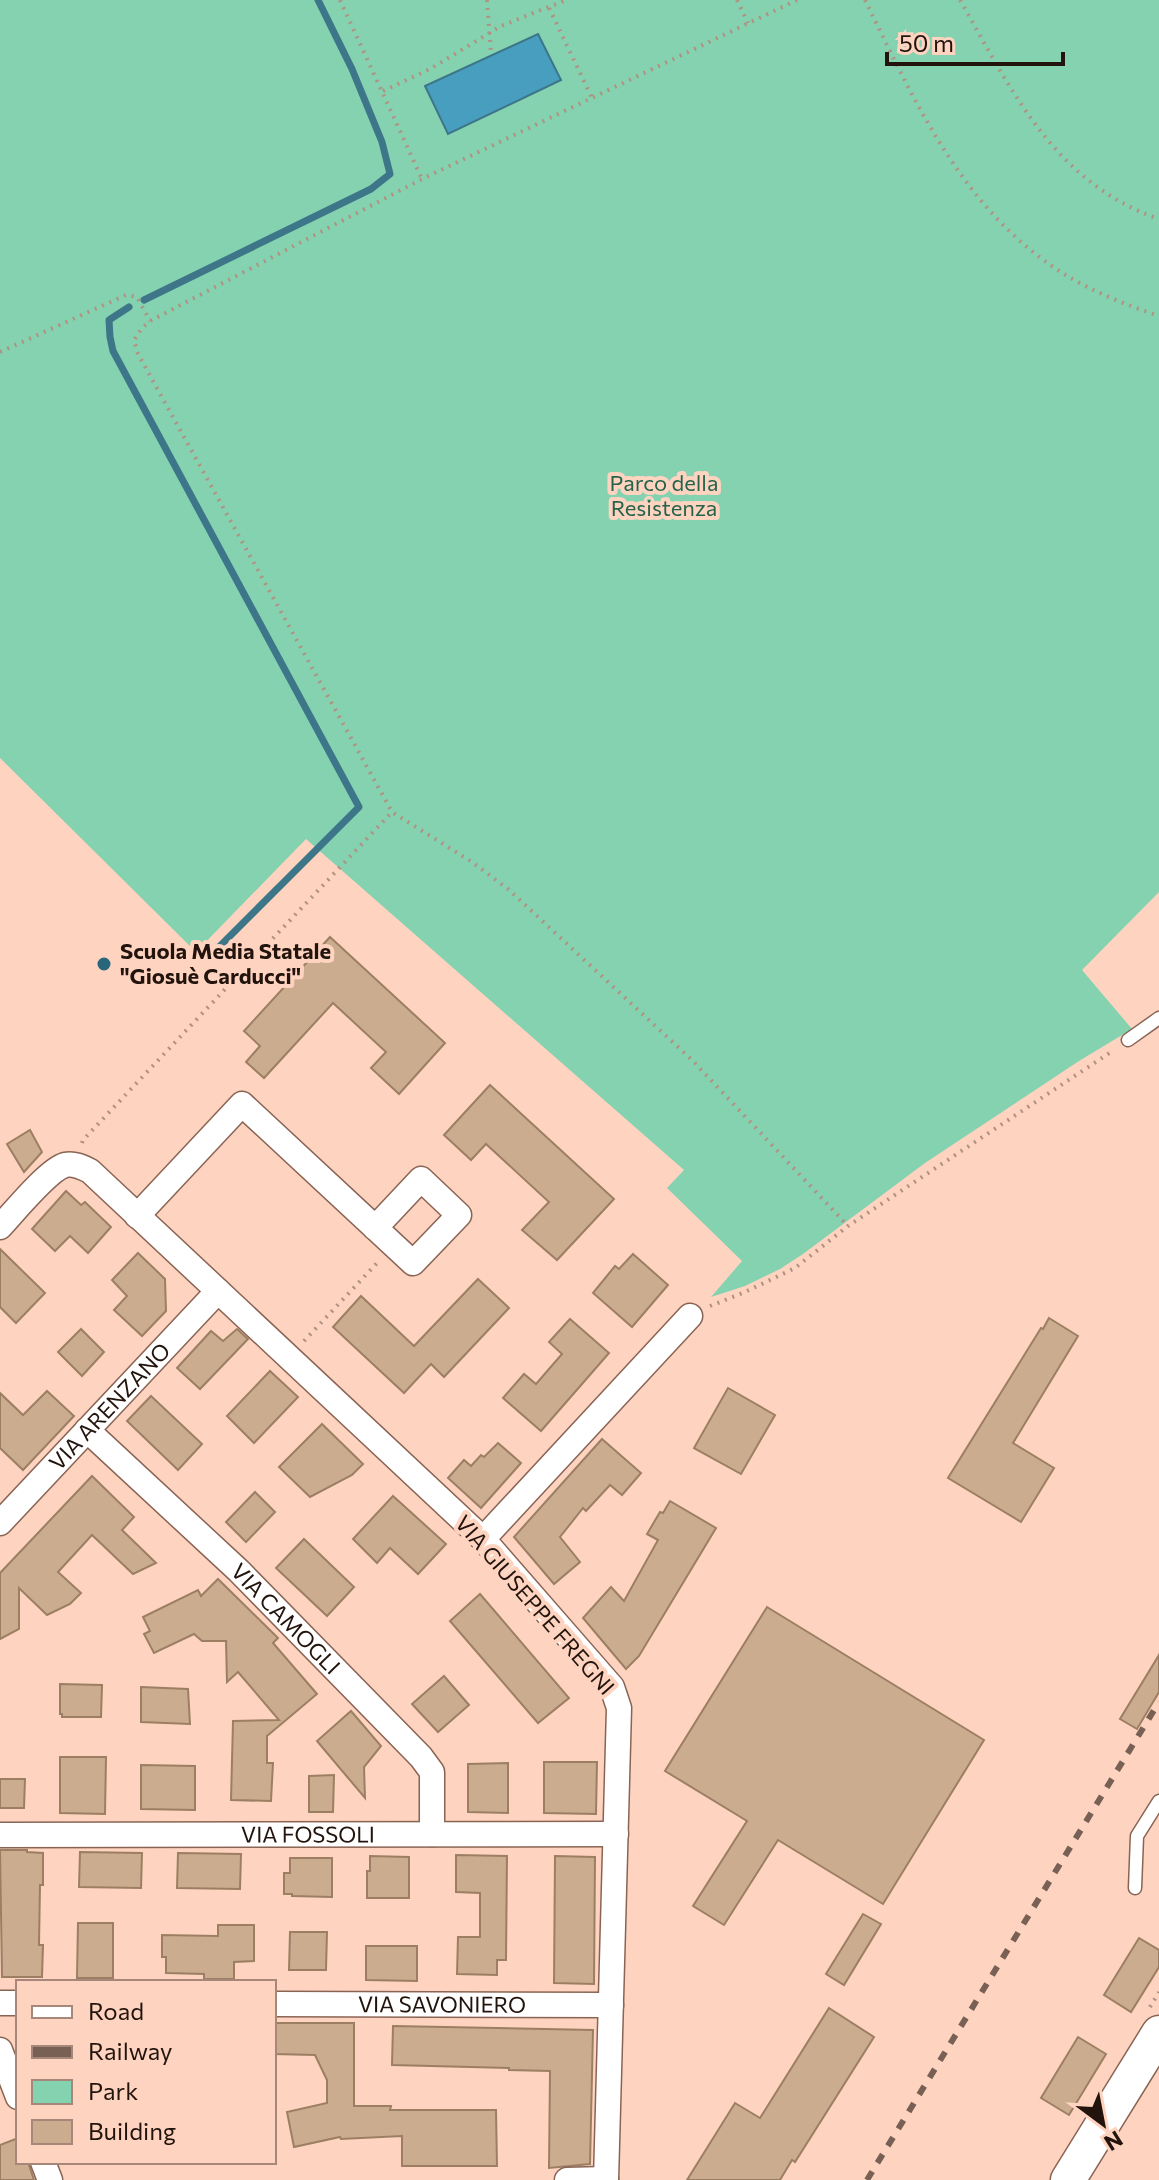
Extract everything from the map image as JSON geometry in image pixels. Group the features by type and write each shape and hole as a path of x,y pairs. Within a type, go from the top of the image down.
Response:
{"main road":[{"path":"1068,2180 1159,2033"}],"street":[{"path":"137,1216 242,1104 375,1228 413,1263 459,1215 421,1179 375,1228"},
{"path":"0,1227 55,1170 68,1164 79,1166"},
{"name":"VIA GIUSEPPE FREGNI","path":"79,1166 90,1171 483,1539 612,1687 619,1708 606,2180"},
{"name":"VIA ARENZANO","path":"0,1523 218,1291"},
{"path":"483,1539 690,1316"},
{"name":"VIA CAMOGLI","path":"87,1430 239,1571 421,1757 432,1772 432,1834"},
{"name":"VIA FOSSOLI","path":"0,1835 616,1834"},
{"name":"VIA SAVONIERO","path":"276,2004 611,2005"},
{"path":"0,2050 16,2092"},
{"path":"567,2180 606,2180"}],"lane":[{"path":"1128,1040 1159,1018"},
{"path":"1135,1888 1137,1836 1159,1801"}],"path":[{"path":"340,0 422,179"},
{"path":"487,0 491,53"},
{"path":"383,91 430,69 489,31 566,0"},
{"path":"737,0 748,23"},
{"path":"797,0 785,3 422,179 150,321 134,340 138,354 392,812 472,862 508,889 693,1061 848,1226"},
{"path":"865,0 918,108 949,160 1000,222 1066,275 1159,316"},
{"path":"960,0 1021,106 1048,142 1107,193 1159,219"},
{"path":"549,8 592,98"},
{"path":"0,352 126,295 137,297 150,321"},
{"path":"79,1166 83,1140 392,812"},
{"path":"690,1316 795,1268 848,1226 1128,1040"},
{"path":"288,1357 394,1245"}],"green space":[{"name":"Parco della Resistenza","path":"0,0 1159,0 1159,892 1082,970 1132,1029 925,1163 780,1269 745,1286 711,1297 742,1261 667,1188 684,1170 306,839 196,952 0,758"}],"water":[{"path":"538,34 561,80 448,134 425,86"}],"building":[{"path":"330,937 445,1043 399,1094 371,1068 386,1052 333,1003 264,1078 246,1062 260,1046 244,1031"},
{"path":"490,1085 614,1199 557,1260 522,1230 549,1202 486,1144 471,1160 444,1135"},
{"path":"30,1130 42,1152 24,1172 7,1144"},
{"path":"66,1191 81,1205 85,1202 111,1227 88,1253 70,1236 55,1251 32,1229"},
{"path":"0,1249 45,1293 16,1323 0,1307"},
{"path":"138,1253 165,1279 166,1311 142,1336 114,1310 127,1296 112,1280"},
{"path":"633,1254 668,1285 632,1327 593,1293 615,1266 619,1269"},
{"path":"478,1279 509,1308 444,1377 431,1364 404,1393 333,1327 361,1296 414,1346"},
{"path":"1049,1318 1078,1336 1013,1443 1054,1468 1021,1522 948,1478"},
{"path":"570,1319 609,1353 541,1431 503,1398 524,1374 536,1384 562,1354 549,1342"},
{"path":"81,1329 104,1352 82,1376 58,1352"},
{"path":"237,1329 248,1339 200,1389 177,1368 211,1331 223,1341"},
{"path":"270,1371 298,1397 254,1443 227,1416"},
{"path":"728,1388 775,1415 741,1474 694,1448"},
{"path":"47,1391 74,1416 23,1470 0,1448 0,1393 23,1415"},
{"path":"151,1396 202,1444 178,1470 127,1421"},
{"path":"322,1424 363,1464 352,1475 310,1497 279,1467"},
{"path":"602,1439 641,1473 622,1495 610,1485 586,1511 583,1508 560,1537 580,1562 554,1584 514,1537"},
{"path":"498,1443 521,1463 481,1508 448,1478 464,1460 471,1466"},
{"path":"92,1476 134,1517 122,1530 156,1563 133,1574 92,1535 58,1572 81,1593 70,1604 47,1615 19,1588 19,1629 0,1639 0,1573"},
{"path":"255,1492 275,1512 246,1542 226,1522"},
{"path":"393,1496 446,1544 418,1574 390,1548 377,1563 353,1539"},
{"path":"670,1501 716,1528 639,1656 626,1669 583,1618 611,1587 624,1601 658,1540 647,1534"},
{"path":"304,1539 354,1587 327,1616 276,1568"},
{"path":"218,1579 278,1638 273,1643 317,1694 267,1736 267,1763 273,1763 271,1801 231,1800 233,1721 279,1720 238,1672 227,1682 226,1641 202,1641 194,1634 154,1653 144,1634 150,1631 143,1617 198,1590 201,1596"},
{"path":"480,1594 569,1698 538,1723 450,1621"},
{"path":"767,1607 984,1740 883,1904 778,1840 724,1925 693,1906 747,1821 665,1771"},
{"path":"1159,1655 1159,1692 1137,1729 1120,1719"},
{"path":"444,1676 469,1705 438,1732 412,1704"},
{"path":"60,1684 102,1685 101,1717 62,1717"},
{"path":"141,1687 188,1689 190,1724 141,1722"},
{"path":"351,1711 381,1746 364,1767 365,1798 317,1741"},
{"path":"60,1757 106,1757 105,1814 60,1813"},
{"path":"544,1762 597,1762 596,1814 544,1813"},
{"path":"508,1763 508,1813 468,1812 468,1764"},
{"path":"141,1765 195,1766 195,1810 141,1809"},
{"path":"334,1775 333,1812 309,1812 309,1776"},
{"path":"0,1779 25,1779 24,1808 0,1808"},
{"path":"0,1850 43,1853 39,1945 43,1945 42,1977 2,1977"},
{"path":"80,1852 142,1853 141,1888 79,1887"},
{"path":"178,1853 241,1854 240,1889 177,1888"},
{"path":"456,1855 507,1856 506,1960 497,1960 497,1975 457,1974 458,1937 480,1937 480,1893 456,1892"},
{"path":"370,1856 409,1857 409,1898 367,1898"},
{"path":"555,1856 595,1857 594,1984 554,1983"},
{"path":"290,1858 332,1858 332,1897 284,1894 284,1873 290,1873"},
{"path":"863,1914 881,1924 844,1985 826,1974"},
{"path":"78,1923 113,1923 113,1978 77,1978"},
{"path":"218,1925 254,1925 254,1961 234,1962 234,1979 204,1979 204,1974 166,1973 162,1935 218,1936"},
{"path":"290,1932 327,1932 326,1970 289,1970"},
{"path":"1139,1938 1159,1950 1159,1967 1131,2012 1104,1995"},
{"path":"366,1946 417,1946 417,1981 366,1980"},
{"path":"829,2008 874,2037 795,2162 792,2160 780,2180 687,2180 735,2103 760,2118"},
{"path":"276,2023 354,2023 354,2106 391,2106 390,2110 496,2110 497,2166 402,2166 402,2136 340,2137 294,2147 287,2112 327,2103 327,2080 315,2055 276,2054"},
{"path":"393,2026 593,2030 590,2164 549,2168 550,2071 392,2065"},
{"path":"1078,2037 1106,2054 1069,2115 1041,2098"},
{"path":"16,2139 16,2164 29,2164 34,2180 0,2180 0,2145"}],"waterway":[{"path":"144,300 371,189 390,174 382,142 352,69 318,0"},
{"path":"129,307 109,320 113,351 359,807 216,950"}],"railway":[{"path":"867,2180 1159,1702"}],"place":[{"name":"Scuola Media Statale \"Giosuè Carducci\"","path":"104,964"}]}
